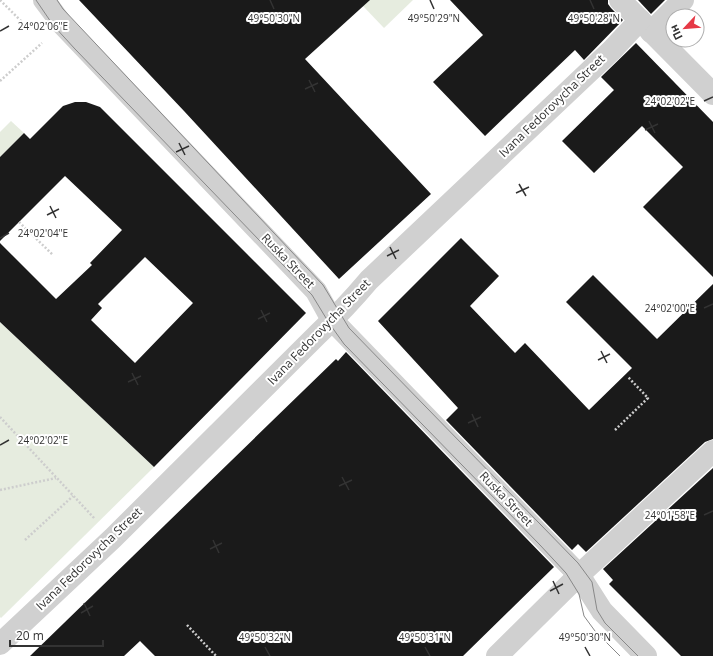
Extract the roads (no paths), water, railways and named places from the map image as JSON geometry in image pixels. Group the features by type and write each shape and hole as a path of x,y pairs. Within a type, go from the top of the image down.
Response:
{"street":[{"name":"Ruska Street","path":"44,0 62,24 316,290 332,320 579,575 602,611 646,656"},
{"path":"620,0 645,26 711,88"},
{"name":"Ivana Fedorovycha Street","path":"0,644 113,538 332,320 369,280 612,50 683,0"},
{"path":"497,656 579,575 713,450"}],"tram line":[{"path":"36,0 53,25 75,49 312,295 344,344 566,573 579,594 584,616 595,631 620,656"},
{"path":"57,0 63,9 323,285 349,328 578,563 592,582 597,610 605,623 638,656"}]}
